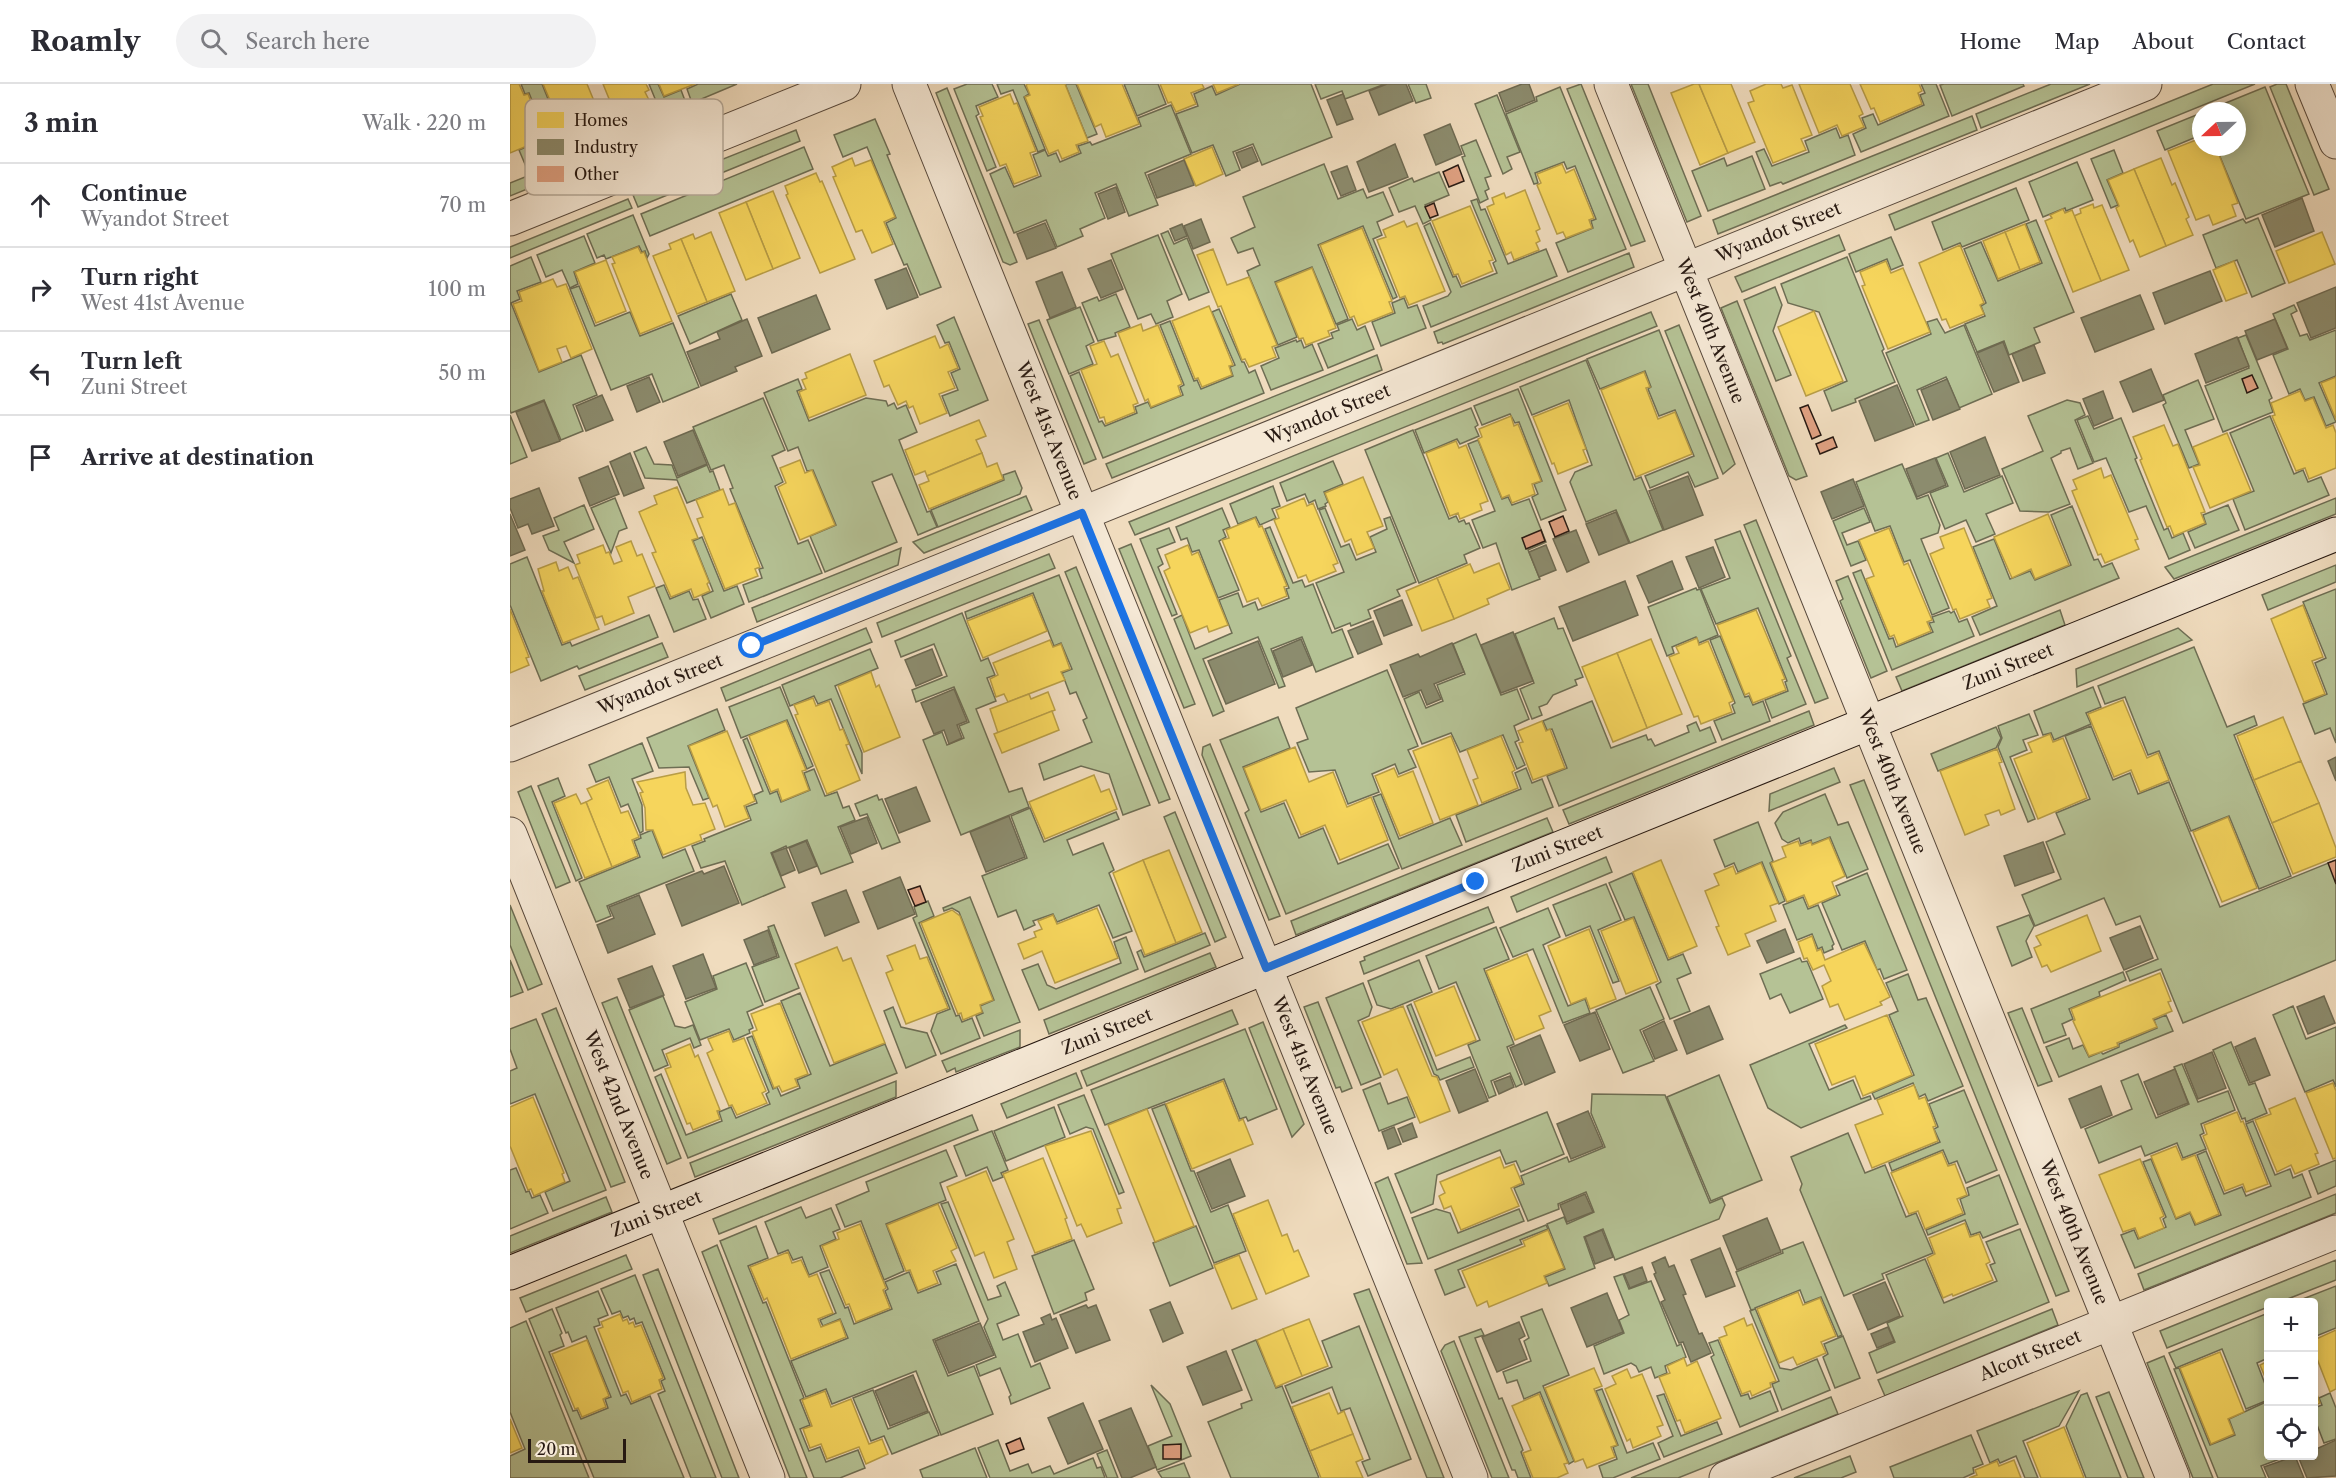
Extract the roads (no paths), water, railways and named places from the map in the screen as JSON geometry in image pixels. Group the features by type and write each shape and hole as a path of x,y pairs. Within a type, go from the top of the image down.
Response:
{"street":[{"path":"723,133 844,84"},
{"name":"West 41st Avenue","path":"909,84 1471,1478"},
{"name":"West 40th Avenue","path":"1611,84 2174,1478"},
{"name":"Wyandot Street","path":"510,744 2145,84"},
{"path":"2312,84 2336,142"},
{"path":"510,219 569,195"},
{"name":"Zuni Street","path":"510,1274 2336,534"},
{"name":"West 42nd Avenue","path":"510,834 768,1478"},
{"name":"Alcott Street","path":"1726,1478 2336,1232"}]}
